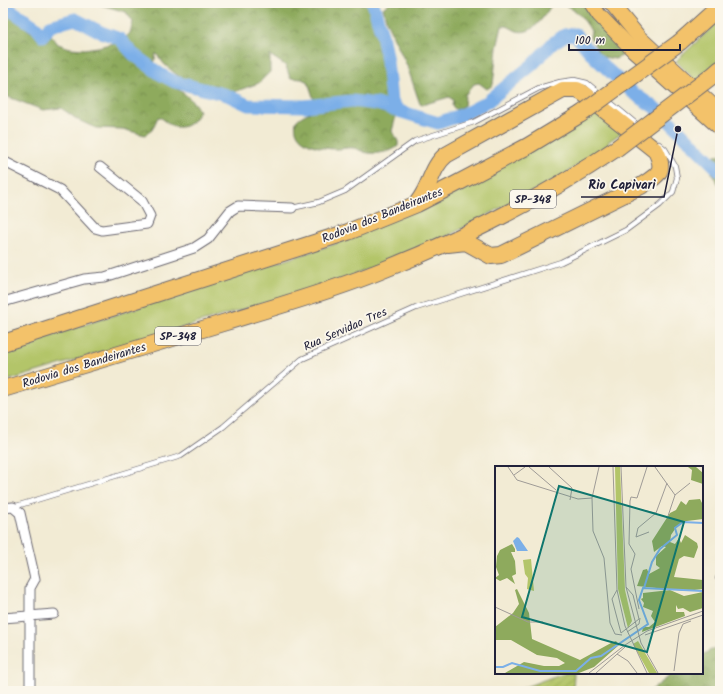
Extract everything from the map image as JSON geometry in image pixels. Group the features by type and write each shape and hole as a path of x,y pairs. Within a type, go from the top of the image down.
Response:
{"highway":[{"name":"Rodovia dos Bandeirantes","path":"3,343 348,232 417,204 528,146 581,114 680,42 720,6"},
{"name":"Rodovia dos Bandeirantes","path":"3,389 304,298 377,273 445,244 549,190 589,167 617,148 716,73"},
{"path":"417,204 426,192 436,166 446,155 563,90 577,90 583,93 656,151 662,162 661,170 655,177 641,186 501,256 491,256 466,242 445,244"}],"main road":[{"path":"591,3 603,20 633,50 720,128"},
{"path":"611,3 639,37 720,112"}],"street":[{"path":"3,161 60,190 96,228 102,230 147,224 150,216 142,201 100,167"},
{"path":"3,302 84,279 106,278 194,248 208,239 230,211 238,206 292,208"},
{"path":"3,508 13,507 17,509 22,519 35,579 30,588 30,691"},
{"path":"3,618 54,614"}],"lane":[{"path":"596,3 616,27 720,124"},
{"path":"606,3 620,22 720,118"},
{"path":"292,208 319,202 345,192 415,141 474,122 539,88 560,82 574,80 587,83 647,134"},
{"name":"Rua Servidao Tres","path":"13,507 181,456 223,427 302,359 416,308 560,262 626,230 660,206 674,192 677,178 675,166 665,149 653,139"}],"green space":[{"path":"3,3 11,12 22,19 28,30 34,33 51,35 58,44 70,48 84,49 122,41 130,33 133,22 126,12 94,3 369,3 386,35 388,62 394,98 390,110 396,116 392,131 398,141 398,146 388,151 372,153 352,148 324,148 309,144 303,140 298,135 296,121 318,105 314,100 308,82 302,79 290,78 286,66 270,55 270,72 259,83 231,93 214,95 195,87 177,75 164,64 156,53 154,66 157,77 186,95 196,105 199,111 191,122 183,127 169,124 158,117 152,130 145,135 122,129 96,128 78,120 61,108 43,110 3,95"},
{"path":"389,3 553,3 543,18 529,30 523,32 502,26 497,48 493,85 487,89 479,83 474,84 465,95 464,106 456,110 452,106 453,100 449,97 422,105 420,104 407,66 387,23 383,8"},
{"path":"560,3 584,3 621,45 623,52 622,56 615,59 598,56 596,47 590,37 591,31 585,22 578,14"},
{"path":"720,20 720,60 696,81 676,61"},
{"path":"598,109 624,131 608,142 609,144 563,175 440,240 343,279 3,382 3,351 338,243"},
{"path":"720,154 720,188 712,173 714,156"},
{"path":"720,645 720,691 650,691 673,674 703,674 703,654"},
{"path":"560,674 574,674 573,691 514,691"}],"waterway":[{"path":"373,3 382,35 387,61 391,101 399,111 438,123 464,114 487,102 532,65 553,43 565,35 575,34 594,57 632,92 658,110 720,171"},
{"path":"3,5 36,27 43,36 50,26 75,19 101,32 120,39 133,54 160,74 175,82 227,95 248,105 305,106 351,101 377,104 399,111"}],"place":[{"name":"Rio Capivari","path":"678,129"}]}
